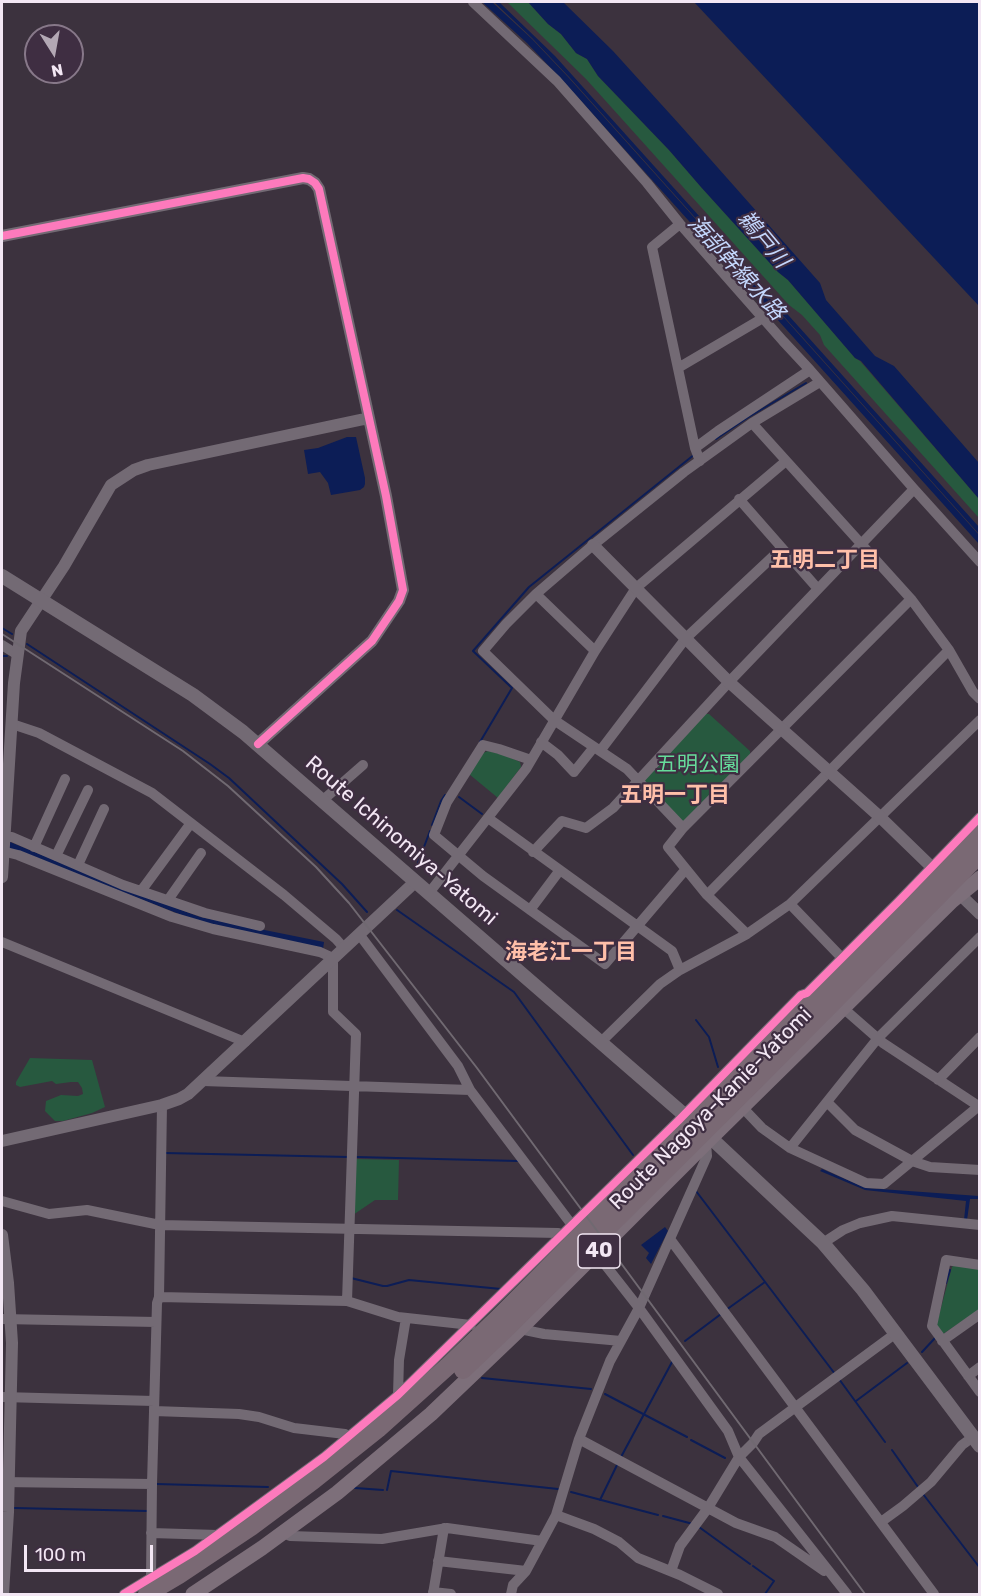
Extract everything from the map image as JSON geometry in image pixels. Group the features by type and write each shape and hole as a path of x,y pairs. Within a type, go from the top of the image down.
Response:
{"highway":[{"path":"149,1586 179,1575 314,1480 378,1429 447,1367 533,1284 980,834"},
{"path":"170,1594 257,1537 321,1489 386,1438 456,1376 525,1310 980,854"}],"main road":[{"name":"Route Ichinomiya-Yatomi","path":"2,576 193,695 258,744 601,1042 823,1243 863,1290 976,1442"},
{"name":"Route Nagoya-Kanie-Yatomi","path":"193,1594 337,1493 431,1414 520,1329 843,1008 959,895 980,878"}],"street":[{"path":"473,2 557,81 680,224 980,562"},
{"path":"2,236 303,178 315,183 319,189 386,496 403,590 399,601 372,641 258,744"},
{"path":"680,224 652,247 697,454"},
{"path":"678,368 763,318"},
{"path":"682,828 627,769 554,720 483,651 536,594 697,454 718,431 810,370"},
{"path":"697,454 820,382"},
{"path":"2,877 5,756 12,724 21,631 64,566 111,485 148,465 369,418"},
{"path":"752,423 911,599 949,650 973,693 980,699"},
{"path":"429,893 526,770 595,651 636,588 786,461"},
{"path":"533,852 562,821 586,828 613,808 729,682 914,489"},
{"path":"739,499 819,589"},
{"path":"593,545 729,682 880,817 980,914"},
{"path":"541,742 558,755 574,772 597,749 686,638 782,548"},
{"path":"536,594 595,651"},
{"path":"747,934 707,895 668,846 682,828 911,599"},
{"path":"2,645 18,655"},
{"path":"707,895 949,650"},
{"path":"601,1042 660,984 680,970 747,934 790,904 980,720"},
{"path":"12,724 39,734 152,793 284,895 344,948"},
{"path":"531,760 483,746 447,801 434,835 483,876 605,964 686,869"},
{"path":"323,800 363,765"},
{"path":"34,847 65,779"},
{"path":"56,856 88,789"},
{"path":"78,865 104,809"},
{"path":"124,1594 149,1586 324,1457 398,1395 683,1116 801,994 807,993 899,902 980,817"},
{"path":"488,818 672,951 680,970"},
{"path":"141,891 190,823"},
{"path":"3,844 12,837 141,891 333,958"},
{"path":"3,844 18,855 172,917 213,929 253,929"},
{"path":"168,900 201,853"},
{"path":"530,910 560,870"},
{"path":"2,1141 162,1105 188,1094 415,882"},
{"path":"790,904 842,958"},
{"path":"359,934 458,1066 470,1090 572,1226 597,1253 639,1308 728,1431 739,1457 847,1594"},
{"path":"790,1148 878,1038 980,937"},
{"path":"2,942 245,1042"},
{"path":"333,958 333,1012 356,1034 347,1301"},
{"path":"801,994 831,1020"},
{"path":"742,1107 762,1128 790,1148 866,1183 884,1184 979,1106 878,1038 843,1008"},
{"path":"938,1080 980,1037"},
{"path":"203,1081 470,1090"},
{"path":"827,1102 855,1130 912,1161 930,1167 980,1170"},
{"path":"149,1586 156,1322 159,1297 162,1105"},
{"path":"511,1594 513,1585 525,1571 556,1515 579,1439 610,1361 639,1308 707,1156 708,1141"},
{"path":"2,1201 49,1214 87,1210 160,1226 558,1233 563,1235"},
{"path":"823,1243 843,1230 860,1223 892,1216 980,1225"},
{"path":"2,1235 8,1283 6,1319 12,1342 6,1397 3,1594"},
{"path":"670,1239 934,1594"},
{"path":"980,1265 946,1260 932,1326 980,1392"},
{"path":"159,1297 347,1301 406,1318 471,1325"},
{"path":"942,1341 980,1314"},
{"path":"398,1395 399,1360 406,1318"},
{"path":"6,1319 156,1322"},
{"path":"520,1329 544,1334 621,1341"},
{"path":"671,1571 681,1546 708,1508 739,1457 759,1434 896,1333"},
{"path":"968,1376 980,1367"},
{"path":"6,1397 239,1414 259,1417 294,1428 345,1434 349,1437"},
{"path":"579,1439 736,1523 775,1537 835,1580"},
{"path":"880,1522 932,1482 962,1445 976,1442"},
{"path":"5,1482 152,1484"},
{"path":"556,1515 594,1529 619,1542 638,1558 718,1594"},
{"path":"444,1528 433,1593 451,1594"},
{"path":"282,1533 290,1536 382,1539 444,1528 542,1541"},
{"path":"151,1533 218,1535"},
{"path":"438,1561 525,1571"}],"green space":[{"path":"507,2 528,2 548,24 561,34 576,53 587,59 598,76 669,150 778,272 788,280 979,499 979,518 824,345 820,335 802,315 789,305 586,79"},
{"name":"五明公園","path":"704,714 709,714 750,751 750,756 685,821 681,821 645,782 645,778"},
{"path":"488,751 520,762 521,767 498,798 469,774 483,753"},
{"path":"30,1058 92,1060 105,1107 92,1113 55,1121 45,1111 46,1101 61,1095 78,1096 83,1094 82,1088 78,1082 56,1084 52,1081 20,1087 16,1085"},
{"path":"354,1159 399,1160 398,1200 375,1200 353,1215"},
{"path":"954,1265 979,1269 979,1310 943,1334 936,1326"}],"water":[{"name":"海部幹線水路","path":"482,2 492,2 569,78 979,535 979,544 565,83 527,43"},
{"path":"494,2 499,2 555,56 979,527 979,534 570,78"},
{"name":"鵜戸川","path":"528,2 563,2 613,51 820,283 826,300 875,356 894,366 979,463 979,499 788,280 778,272 669,150 598,76 587,59 576,53 561,34 548,24"},
{"path":"694,2 979,2 979,306"},
{"path":"347,437 356,437 365,484 360,490 331,495 328,483 320,472 308,474 304,450 318,448"},
{"path":"10,842 200,917 324,942 323,949 205,924 9,848"},
{"path":"822,1169 866,1188 979,1196 979,1199 970,1199 967,1220 964,1220 966,1201 865,1190 820,1171"},
{"path":"665,1227 668,1231 651,1264 646,1258 649,1253 641,1245"}],"waterway":[{"path":"716,439 806,383"},
{"path":"480,742 512,688 473,651 529,587 695,454"},
{"path":"2,628 12,634"},
{"path":"27,644 229,778 342,884 367,912"},
{"path":"2,656 7,656"},
{"path":"432,825 445,795"},
{"path":"459,797 482,814"},
{"path":"416,868 430,831"},
{"path":"397,910 514,992 633,1155"},
{"path":"696,1020 709,1037 718,1067"},
{"path":"165,1153 348,1157"},
{"path":"356,1157 518,1161"},
{"path":"696,1191 835,1374"},
{"path":"946,1283 950,1270"},
{"path":"351,1278 383,1286 409,1280 501,1289"},
{"path":"726,1310 765,1282"},
{"path":"685,1341 721,1314"},
{"path":"922,1352 935,1338"},
{"path":"621,1457 672,1362"},
{"path":"856,1401 907,1363"},
{"path":"482,1378 591,1389"},
{"path":"839,1379 885,1442"},
{"path":"605,1394 687,1437"},
{"path":"691,1440 725,1458"},
{"path":"892,1450 918,1487"},
{"path":"600,1500 617,1465"},
{"path":"387,1490 391,1471 558,1489"},
{"path":"156,1484 268,1487"},
{"path":"355,1488 383,1490"},
{"path":"571,1492 658,1515"},
{"path":"923,1494 980,1568"},
{"path":"14,1508 148,1511"},
{"path":"663,1516 693,1524"},
{"path":"699,1527 750,1564"},
{"path":"753,1566 774,1581 765,1594"}],"railway":[{"path":"2,634 183,751 228,786 316,867 349,903 477,1068 865,1594"}],"cycle path":[{"path":"2,236 303,178 315,183 319,189 386,496 403,590 399,601 372,641 258,744"},
{"path":"124,1594 195,1551 257,1506 324,1457 398,1395 678,1121 801,995 807,993 980,817"}],"district":[{"name":"五明二丁目","path":"825,561"},
{"name":"五明一丁目","path":"675,796"},
{"name":"海老江一丁目","path":"571,953"}]}
